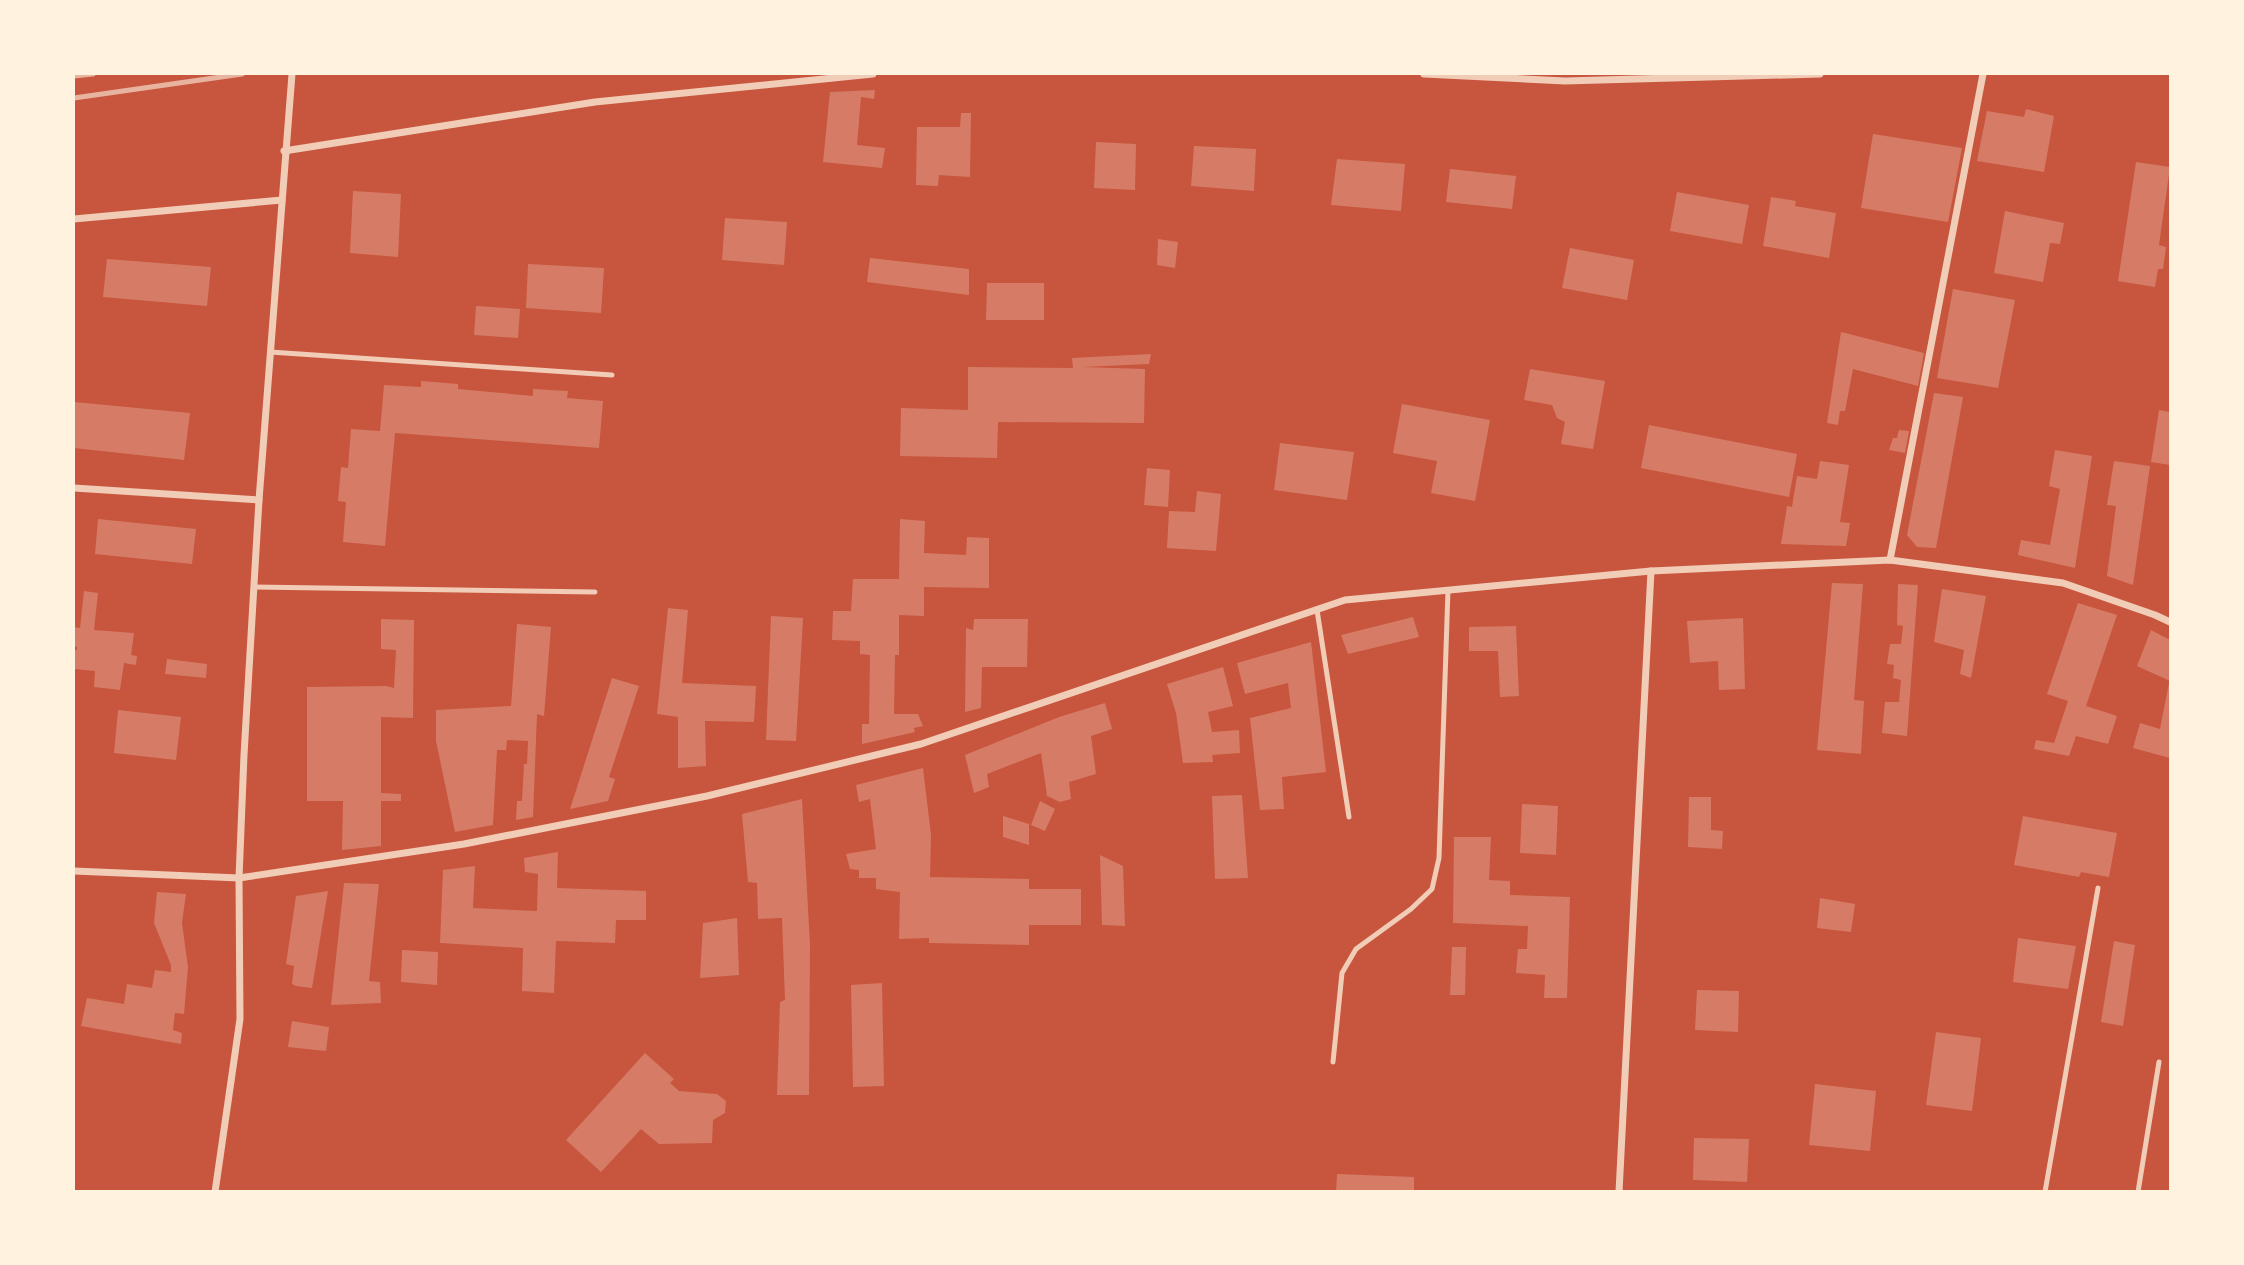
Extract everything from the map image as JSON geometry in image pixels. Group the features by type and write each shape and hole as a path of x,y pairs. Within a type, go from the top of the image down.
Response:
{"street":[{"path":"215,1192 240,1019 239,877 254,587 284,151 292,74"},
{"path":"284,151 595,102 873,74"},
{"path":"1424,74 1565,81 1820,74"},
{"path":"1890,560 1983,74"},
{"path":"74,219 282,200"},
{"path":"74,488 259,500"},
{"path":"74,871 239,877 505,836 707,796 920,744 1345,600 1651,571 1890,560 2063,583 2171,622"},
{"path":"1619,1192 1651,571"}],"lane":[{"path":"271,352 612,375"},
{"path":"254,587 595,592"},
{"path":"1333,1062 1342,973 1356,949 1411,909 1432,889 1439,858 1448,590"},
{"path":"1317,610 1349,817"},
{"path":"2045,1192 2098,888"},
{"path":"2138,1192 2159,1062"}],"building":[{"path":"875,90 874,99 861,97 857,145 885,148 882,168 823,162 830,92"},
{"path":"2026,109 2054,116 2044,172 1977,161 1987,111 2024,117"},
{"path":"961,113 971,113 970,177 939,175 938,186 916,185 917,127 960,127"},
{"path":"1873,134 1962,148 1948,222 1861,208"},
{"path":"1096,142 1136,144 1135,190 1094,188"},
{"path":"1194,146 1256,149 1254,191 1191,186"},
{"path":"1337,159 1405,164 1401,211 1331,205"},
{"path":"2136,162 2170,167 2159,245 2166,247 2163,269 2158,269 2155,287 2118,281"},
{"path":"1450,169 1516,176 1512,209 1446,202"},
{"path":"353,191 401,194 398,257 350,253"},
{"path":"1677,192 1749,205 1742,244 1670,231"},
{"path":"1771,197 1796,201 1795,206 1836,213 1829,258 1763,246"},
{"path":"2005,211 2064,223 2060,244 2050,243 2043,282 1994,273"},
{"path":"725,218 787,222 784,265 722,260"},
{"path":"1158,239 1178,242 1175,268 1157,265"},
{"path":"1570,248 1634,260 1627,300 1562,288"},
{"path":"870,258 969,269 969,295 867,282"},
{"path":"107,259 211,267 207,306 103,297"},
{"path":"528,264 604,268 601,313 526,308"},
{"path":"987,283 1044,283 1044,320 986,320"},
{"path":"1953,289 2015,300 1998,388 1937,378"},
{"path":"476,306 520,309 518,338 474,335"},
{"path":"1841,332 1924,353 1918,386 1853,369 1845,411 1840,411 1838,425 1827,423"},
{"path":"1151,354 1149,364 1082,367 1145,369 1144,423 998,422 997,458 900,456 901,408 968,410 968,367 1073,368 1072,358"},
{"path":"1530,369 1605,381 1593,449 1561,444 1565,422 1557,418 1552,405 1524,400"},
{"path":"421,381 458,384 458,389 533,396 533,389 568,391 567,398 603,401 599,448 395,433 385,546 343,542 346,502 338,501 341,467 348,468 351,429 380,431 384,385 421,387"},
{"path":"1934,393 1963,397 1936,548 1917,547 1907,535"},
{"path":"74,402 190,413 184,460 74,448"},
{"path":"1402,404 1490,420 1475,501 1431,493 1437,461 1393,453"},
{"path":"2159,410 2170,412 2170,465 2151,462"},
{"path":"1649,425 1797,454 1789,497 1641,468"},
{"path":"1899,430 1909,431 1905,453 1889,450"},
{"path":"1280,443 1354,452 1347,500 1274,490"},
{"path":"2055,450 2092,456 2075,568 2018,555 2021,540 2050,545 2060,489 2049,486"},
{"path":"1820,461 1849,465 1840,522 1850,523 1846,546 1781,544 1787,506 1792,507 1797,476 1817,479"},
{"path":"2114,461 2150,466 2133,585 2107,576 2116,506 2107,505"},
{"path":"1147,468 1170,470 1168,507 1144,505"},
{"path":"1197,491 1221,494 1216,551 1167,548 1169,511 1195,512"},
{"path":"98,519 196,529 192,564 95,554"},
{"path":"900,519 925,521 924,553 966,555 967,537 989,538 989,588 924,587 924,616 899,615 894,714 918,714 923,726 914,728 915,732 862,744 862,724 869,724 870,655 860,654 860,641 832,640 833,611 851,611 853,579 899,579"},
{"path":"1832,583 1863,584 1854,700 1864,701 1861,754 1817,750"},
{"path":"1898,584 1918,585 1907,736 1882,733 1885,702 1899,702 1901,680 1893,678 1894,665 1887,664 1890,644 1901,644 1903,626 1897,625"},
{"path":"1942,589 1986,596 1971,678 1960,674 1964,650 1934,642"},
{"path":"84,591 98,593 94,630 134,633 131,655 137,656 136,665 124,663 120,690 94,687 95,671 74,669 74,650 77,650 77,647 74,646 74,627 80,628"},
{"path":"2078,603 2117,615 2086,706 2117,716 2108,744 2076,736 2069,756 2034,749 2036,740 2054,743 2068,701 2047,694"},
{"path":"668,608 688,610 682,683 756,686 754,722 705,721 706,766 678,768 678,717 657,714"},
{"path":"771,616 803,618 796,741 766,740"},
{"path":"1413,617 1419,637 1348,654 1341,635"},
{"path":"1743,618 1745,689 1719,690 1718,661 1690,663 1687,621"},
{"path":"381,619 414,620 413,718 381,717 381,793 401,794 401,801 381,801 381,846 342,850 343,801 307,801 307,687 394,688 396,650 381,649"},
{"path":"974,619 1028,619 1027,667 982,667 981,708 965,712 966,628 973,630"},
{"path":"517,624 551,627 544,716 537,714 533,817 516,820 517,801 522,801 528,741 507,740 506,750 497,750 493,825 455,832 436,741 436,710 511,706"},
{"path":"1516,626 1519,696 1500,697 1498,651 1469,651 1469,627"},
{"path":"2151,630 2170,640 2170,681 2137,666"},
{"path":"1311,642 1326,772 1282,777 1284,809 1260,810 1250,718 1291,708 1288,683 1245,694 1237,663"},
{"path":"167,659 207,664 206,678 165,674"},
{"path":"1223,667 1233,706 1208,712 1212,732 1239,730 1240,753 1212,755 1213,762 1183,763 1176,713 1167,684"},
{"path":"612,678 639,686 609,777 615,779 608,801 570,809"},
{"path":"2169,683 2170,758 2133,748 2140,723 2160,729"},
{"path":"1105,703 1112,729 1091,736 1096,774 1069,782 1071,799 1060,802 1047,796 1041,753 987,774 989,787 974,793 965,755 1059,717"},
{"path":"118,710 181,717 176,760 114,753"},
{"path":"923,768 931,835 930,877 1029,879 1029,889 1081,889 1081,925 1029,925 1029,945 929,943 929,938 899,939 900,892 876,889 876,878 859,878 859,870 850,869 846,854 876,849 870,799 859,802 856,785"},
{"path":"1242,795 1248,878 1215,879 1212,796"},
{"path":"1689,797 1711,797 1711,830 1723,831 1722,849 1688,847"},
{"path":"802,799 810,945 809,1095 777,1095 780,1002 785,1000 782,918 758,919 757,883 748,882 742,814"},
{"path":"1040,801 1055,809 1045,831 1031,825"},
{"path":"1522,804 1558,806 1556,855 1520,853"},
{"path":"1003,816 1029,824 1029,845 1003,837"},
{"path":"2023,816 2117,833 2109,877 2081,872 2079,877 2014,865"},
{"path":"1454,837 1491,837 1489,880 1510,881 1510,895 1570,897 1567,998 1544,998 1545,975 1516,973 1518,949 1527,949 1528,926 1453,923"},
{"path":"558,852 557,888 646,891 646,920 616,920 615,943 556,941 554,993 522,991 523,948 440,943 443,870 475,866 473,908 537,911 538,874 525,872 524,858"},
{"path":"1100,855 1123,866 1125,926 1102,925"},
{"path":"344,883 379,884 369,981 380,982 381,1003 331,1005"},
{"path":"328,891 312,988 296,986 292,984 294,966 286,964 296,896"},
{"path":"157,892 186,894 182,923 188,967 184,1014 175,1013 173,1030 182,1033 181,1044 81,1026 87,998 124,1004 127,984 152,988 155,970 171,972 171,965 154,923"},
{"path":"1820,898 1855,904 1851,932 1817,928"},
{"path":"737,918 739,975 700,978 703,923"},
{"path":"2018,938 2076,946 2068,989 2013,982"},
{"path":"2114,941 2135,945 2123,1026 2101,1022"},
{"path":"1452,947 1466,947 1465,995 1450,995"},
{"path":"402,950 438,952 437,985 401,982"},
{"path":"882,983 884,1086 853,1087 851,985"},
{"path":"1697,990 1739,991 1738,1032 1695,1030"},
{"path":"292,1021 329,1027 326,1051 288,1047"},
{"path":"1936,1032 1981,1038 1972,1111 1926,1105"},
{"path":"645,1053 674,1079 670,1083 679,1091 717,1094 726,1101 725,1113 713,1120 712,1143 659,1144 641,1129 601,1172 566,1140"},
{"path":"1815,1084 1876,1091 1870,1151 1809,1145"},
{"path":"1694,1138 1749,1139 1747,1182 1693,1180"},
{"path":"1337,1174 1414,1177 1414,1192 1336,1192"}],"railway":[{"path":"74,76 93,74"},
{"path":"74,98 242,74"}]}
